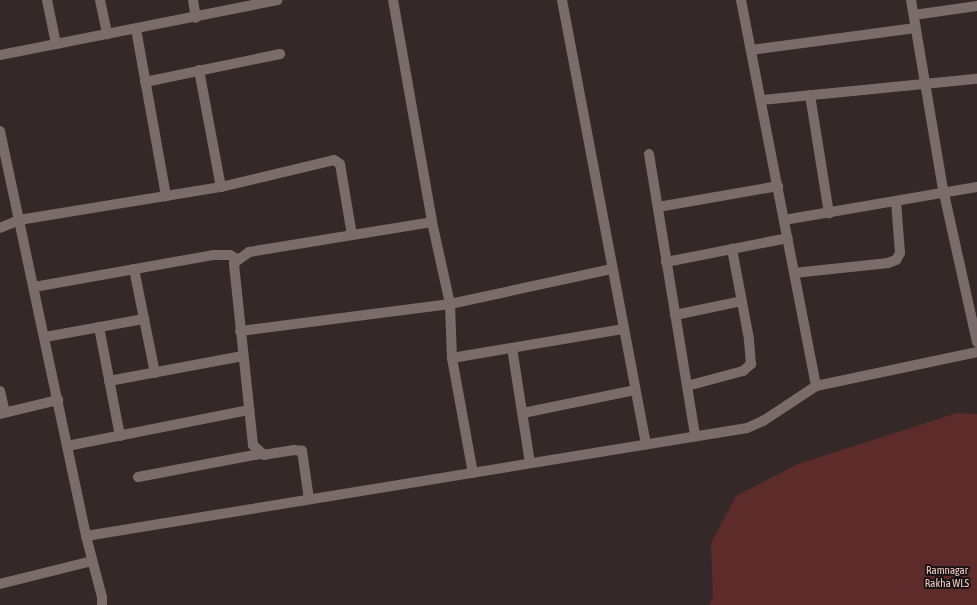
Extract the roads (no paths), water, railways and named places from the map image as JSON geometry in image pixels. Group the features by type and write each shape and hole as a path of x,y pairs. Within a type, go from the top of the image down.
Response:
{"street":[{"path":"47,0 56,44"},
{"path":"100,0 107,34"},
{"path":"192,0 196,18"},
{"path":"0,54 196,18 278,0"},
{"path":"393,0 432,222 450,304 452,358 473,473"},
{"path":"562,0 646,444"},
{"path":"741,0 816,386"},
{"path":"912,0 944,194 977,342"},
{"path":"914,15 977,6"},
{"path":"751,50 916,28"},
{"path":"136,29 166,196"},
{"path":"146,82 280,54"},
{"path":"199,70 221,187"},
{"path":"761,100 977,79"},
{"path":"810,96 828,213"},
{"path":"0,131 4,168 19,220 86,536 102,597 102,605"},
{"path":"649,154 695,436"},
{"path":"0,228 19,220 221,187 334,160 340,164 352,235"},
{"path":"658,208 778,186"},
{"path":"784,220 944,194 977,187"},
{"path":"794,273 888,263 896,260 900,253 896,201"},
{"path":"260,454 253,445 233,270 237,259 249,252 432,222"},
{"path":"666,262 788,238"},
{"path":"687,386 743,371 751,364 742,301 732,249"},
{"path":"34,288 223,254 237,259"},
{"path":"240,331 450,304 612,269"},
{"path":"134,270 155,372"},
{"path":"675,315 742,301"},
{"path":"45,337 144,319"},
{"path":"99,327 120,436"},
{"path":"452,358 624,329"},
{"path":"512,348 530,463"},
{"path":"86,536 747,428 763,422 816,386 977,352"},
{"path":"109,381 243,356"},
{"path":"523,413 635,390"},
{"path":"0,391 2,413 58,400"},
{"path":"67,446 249,410"},
{"path":"138,477 260,454 272,455 294,450 302,451 309,499"},
{"path":"0,584 92,560"}],"park label":[{"name":"Ramnagar Rakha WLS","path":"947,577"}]}
